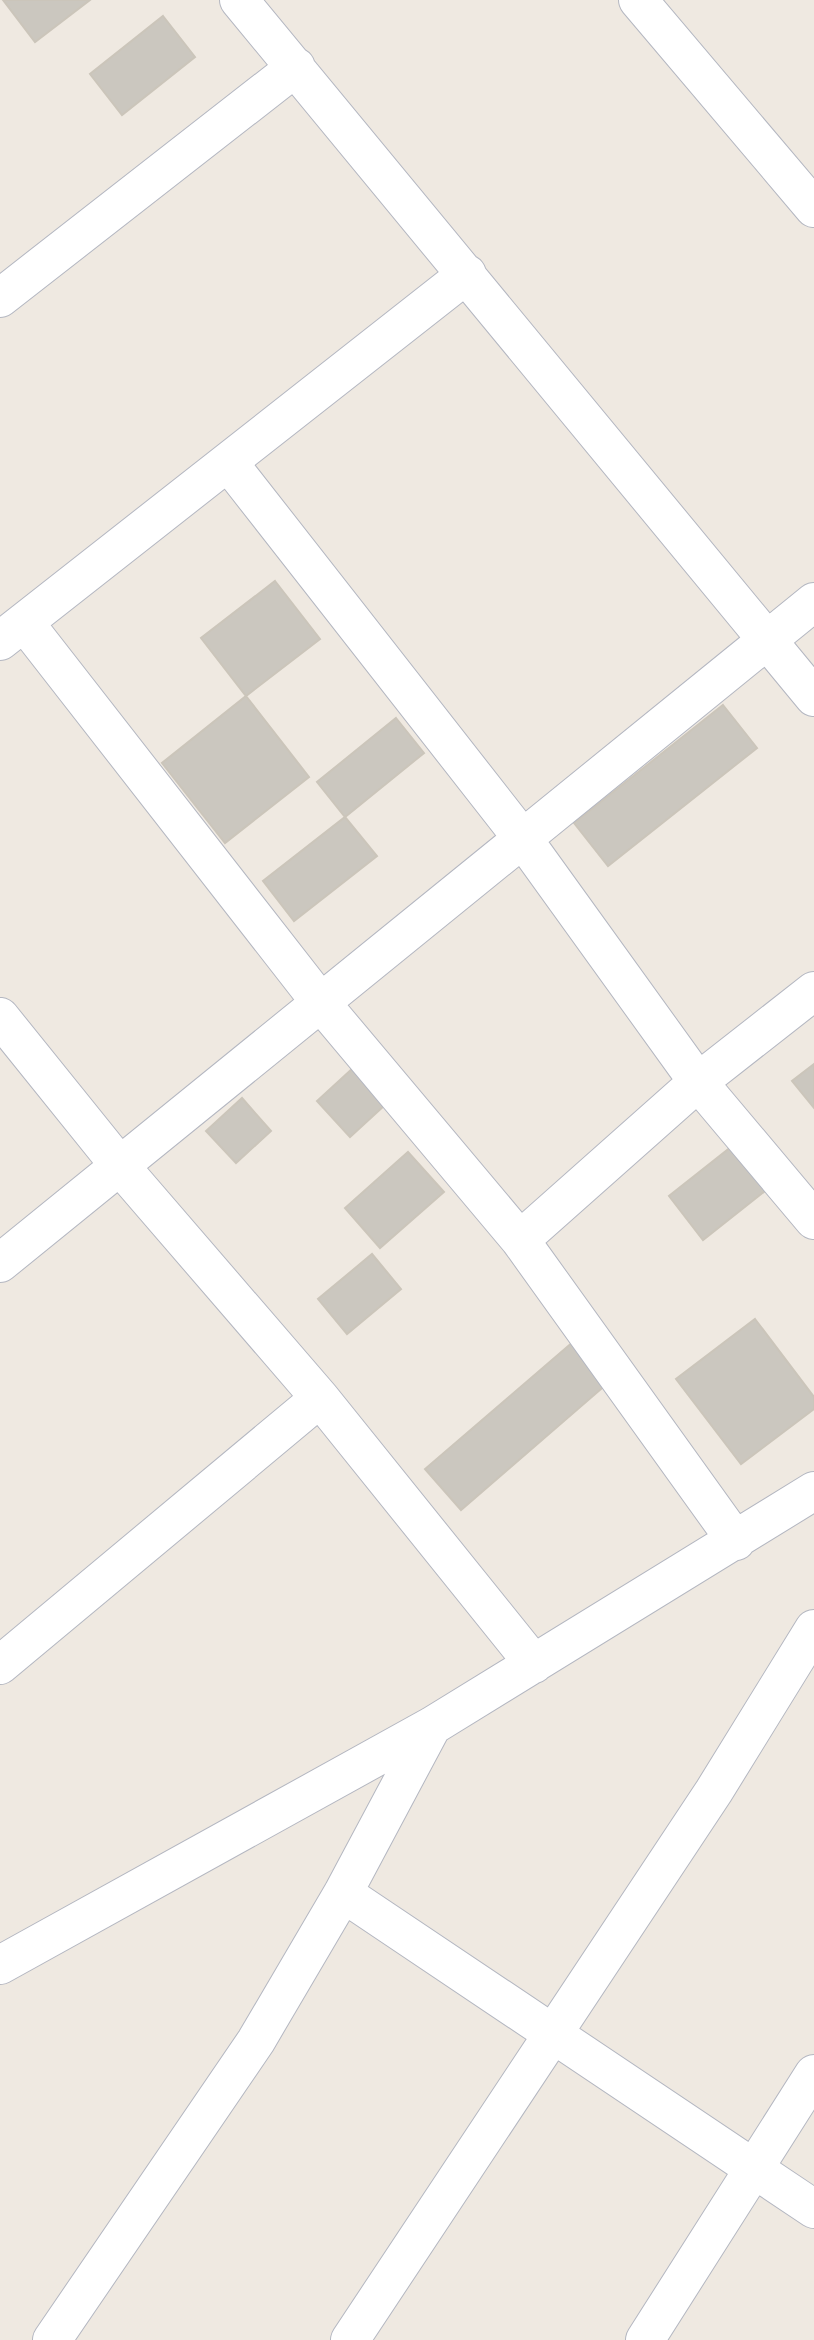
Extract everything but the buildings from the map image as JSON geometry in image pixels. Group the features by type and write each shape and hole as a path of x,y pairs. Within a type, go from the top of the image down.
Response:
{"street":[{"path":"239,0 814,697"},
{"path":"638,0 814,208"},
{"path":"0,298 296,67"},
{"path":"467,274 12,632 520,1240 736,1541"},
{"path":"228,462 523,839 698,1082 814,1220"},
{"path":"0,1263 814,602"},
{"path":"520,1240 698,1082 814,991"},
{"path":"0,1017 120,1166 320,1398 534,1664"},
{"path":"0,1665 320,1398"},
{"path":"0,1965 432,1726 814,1491"},
{"path":"350,2340 714,1791 814,1629"},
{"path":"52,2340 256,2041 343,1893 432,1726"},
{"path":"343,1893 814,2209"},
{"path":"645,2340 814,2074"}]}
